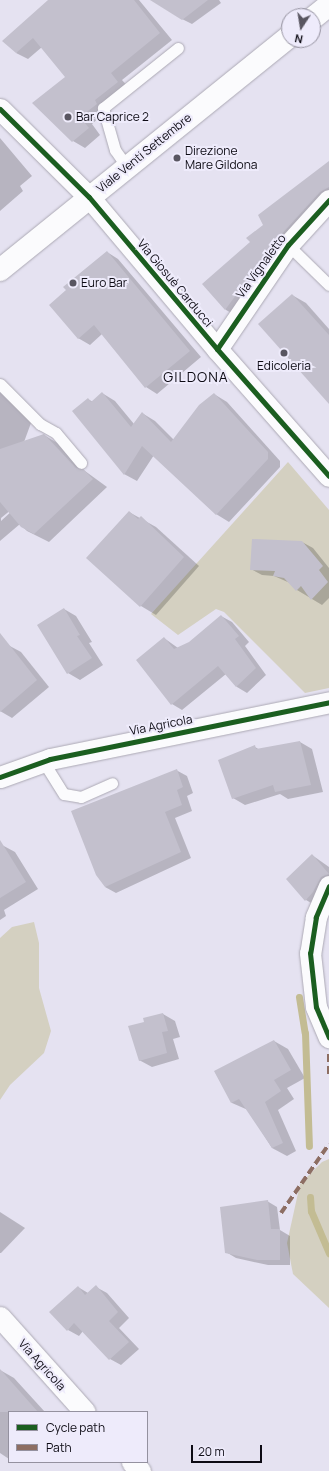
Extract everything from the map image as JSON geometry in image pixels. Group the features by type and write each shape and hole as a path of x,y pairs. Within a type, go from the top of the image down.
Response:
{"main road":[{"path":"321,12 329,5"},
{"name":"Viale Venti Settembre","path":"0,270 281,43"}],"street":[{"name":"Via Giosuè Carducci","path":"0,109 89,197 217,349 329,476"},
{"name":"Via Vignaletto","path":"217,349 250,297 288,245 329,200"},
{"name":"Via Agricola","path":"0,777 43,761 329,702"},
{"path":"329,886 316,917 310,953 316,1007 329,1037"},
{"name":"Via Agricola","path":"0,1318 84,1411"},
{"path":"133,1463 140,1471"}],"lane":[{"path":"126,167 115,150 104,108 178,48"},
{"path":"288,245 329,285"},
{"path":"0,384 40,424 56,433 81,463"},
{"path":"43,761 64,794 81,797 112,783"}],"shaded area":[{"path":"288,462 329,510 329,688 305,693 224,612 216,609 178,635 151,614"},
{"path":"34,922 39,943 39,988 51,1031 44,1053 10,1085 0,1100 0,938 12,927"},
{"path":"329,1159 329,1308 293,1274 287,1243 300,1184 322,1162"}],"building":[{"path":"48,0 134,0 160,33 111,73 118,82 95,100 97,104 80,117 89,128 72,142 32,103 65,77 33,38 16,53 2,41"},
{"path":"150,0 208,0 182,20"},
{"path":"329,161 329,187 320,192 279,237 225,310 202,284 250,242 246,238 263,225 258,215"},
{"path":"107,251 190,351 145,388 94,325 78,339 49,305 66,290 63,287"},
{"path":"292,294 329,335 329,404 258,324"},
{"path":"102,392 131,427 142,412 171,442 199,405 214,393 268,452 268,459 216,515 142,446 124,475 72,411 88,398 91,402"},
{"path":"44,434 76,468 83,469 93,479 34,534 21,527 0,502 0,449"},
{"path":"129,511 138,519 141,516 184,557 140,607 86,558"},
{"path":"252,539 302,541 323,566 319,570 328,582 311,600 301,586 296,591 284,578 273,576 275,571 250,570"},
{"path":"64,608 80,635 77,636 92,658 67,674 37,625"},
{"path":"221,615 239,636 235,639 256,668 236,687 218,666 171,705 136,660 164,637 174,649 189,642"},
{"path":"0,633 37,680 0,712"},
{"path":"300,741 311,785 275,792 273,785 232,799 218,760 255,745 256,749"},
{"path":"177,769 183,787 177,790 182,805 165,812 181,852 105,887 96,875 71,811"},
{"path":"0,840 26,882 0,898"},
{"path":"312,854 329,874 321,877 313,892 305,901 286,879"},
{"path":"163,1013 168,1031 162,1032 167,1053 139,1061 128,1026 144,1022 143,1018"},
{"path":"274,1040 291,1070 274,1080 281,1091 265,1102 283,1143 272,1148 239,1099 231,1103 214,1071"},
{"path":"268,1200 271,1229 280,1229 280,1260 257,1260 225,1253 220,1207"},
{"path":"96,1285 118,1312 109,1321 129,1342 109,1360 74,1323 67,1331 49,1312 78,1286 85,1295"},
{"path":"0,1369 37,1411 0,1412"}],"waterway":[{"path":"299,997 305,1033 309,1146"},
{"path":"310,1197 311,1211 329,1253"}],"marked path":[{"path":"329,1054 329,1078"},
{"path":"281,1213 329,1144"}],"cycle path":[{"path":"0,109 89,197 217,349 329,476"},
{"path":"217,349 288,245 329,200"},
{"path":"0,777 50,759 329,702"},
{"path":"329,886 316,917 310,953 316,1007 329,1037"}],"place":[{"name":"Bar Caprice 2","path":"68,117"},
{"name":"Direzione Mare Gildona","path":"177,158"},
{"name":"Euro Bar","path":"73,283"},
{"name":"Edicoleria","path":"284,353"}],"district":[{"name":"GILDONA","path":"196,377"}]}
